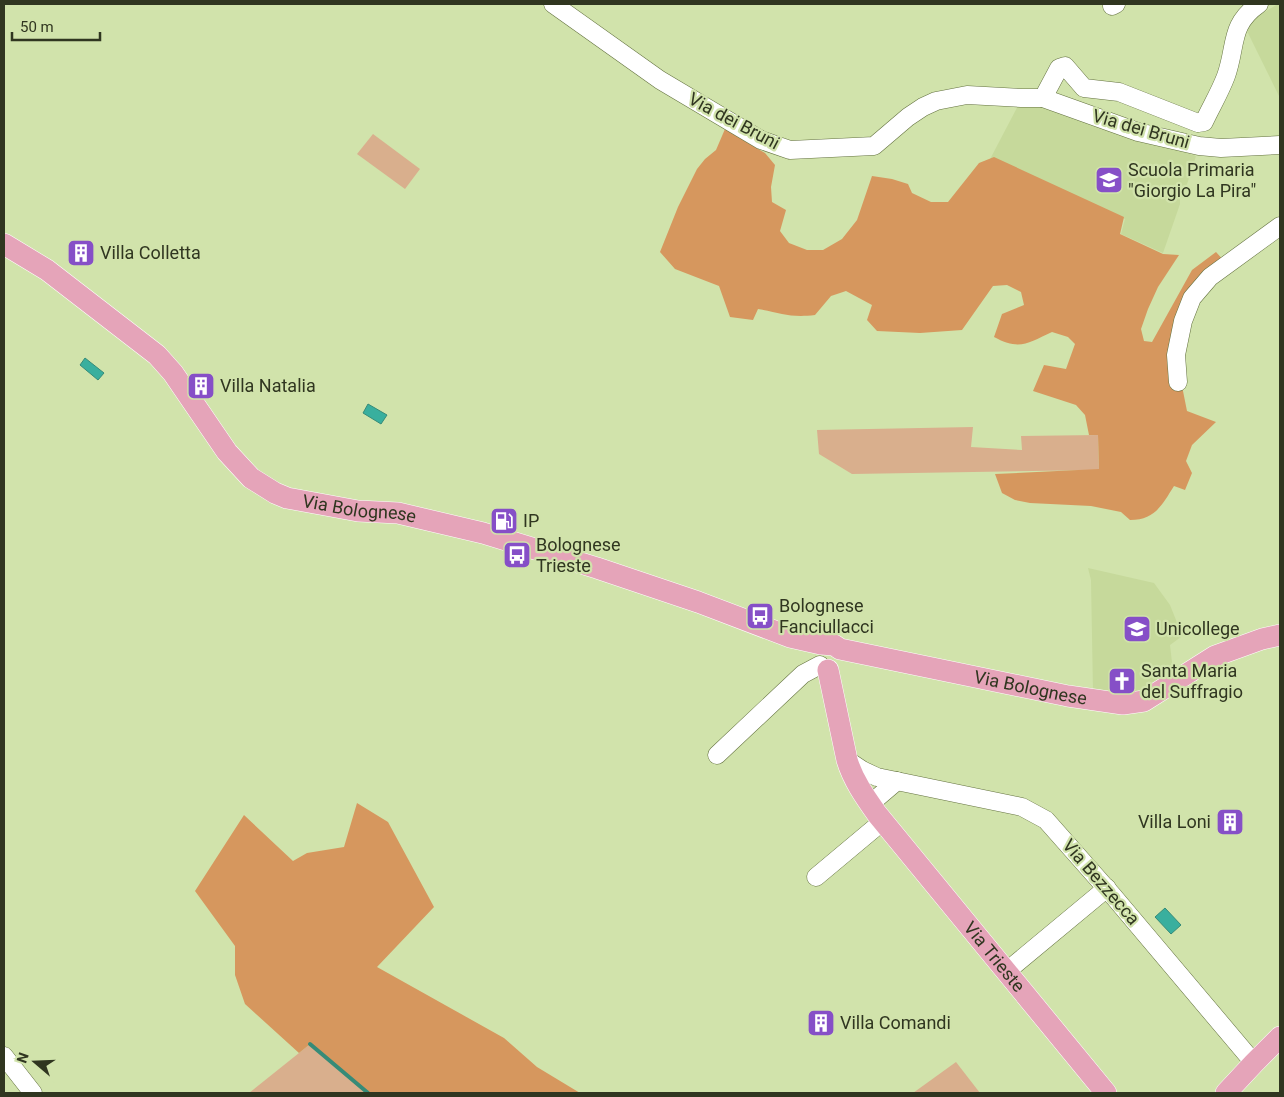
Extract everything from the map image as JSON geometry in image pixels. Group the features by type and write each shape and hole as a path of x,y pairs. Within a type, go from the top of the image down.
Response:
{"main road":[{"name":"Via Bolognese","path":"4,244 47,270 157,355 173,373 233,459 251,478 275,493 288,498 358,511 407,515 483,533 624,578 798,639 826,658 1105,702 1131,704 1148,699 1215,656 1262,639 1280,635"},
{"name":"Via Trieste","path":"826,658 847,760 854,779 870,804 1106,1093"},
{"path":"1226,1093 1280,1037"}],"street":[{"name":"Via dei Bruni","path":"553,4 660,80 761,140 790,150 874,146 908,117 936,101 968,95 1044,98 1138,132 1199,146 1221,148 1280,145"},
{"path":"1199,146 1204,122 1226,75 1236,28 1245,15 1259,4"},
{"path":"1044,98 1059,68 1065,66 1084,88 1119,92 1198,123 1204,122"},
{"path":"1178,382 1176,355 1183,321 1192,298 1210,277 1280,226"},
{"path":"717,756 803,674 826,658"},
{"name":"Via Bezzecca","path":"847,760 870,774 1013,805 1039,815 1053,826 1107,888 1254,1063"},
{"path":"870,804 897,781"},
{"path":"816,877 883,821"},
{"path":"1007,971 1107,888"},
{"path":"4,1056 33,1093"}],"shaded area":[{"path":"1280,4 1280,98 1245,27 1249,21"},
{"name":"Scuola Primaria \"Giorgio La Pira\"","path":"1020,102 1033,103 1196,156 1183,197 1180,197 1180,204 1163,253 1121,234 1125,219 988,163"},
{"path":"725,129 765,153 775,165 771,187 772,202 786,210 780,231 789,243 807,250 823,250 842,239 857,220 872,176 908,184 912,193 931,202 948,202 979,163 994,157 1124,217 1120,234 1163,254 1179,255 1158,287 1148,309 1141,329 1144,341 1152,342 1192,270 1216,252 1225,262 1173,341 1187,411 1216,422 1192,445 1186,461 1192,473 1185,490 1174,486 1161,505 1152,514 1130,520 1121,512 1091,506 1030,503 1015,500 1002,493 995,474 1099,469 1098,435 1089,435 1085,415 1076,405 1033,391 1044,365 1066,369 1075,344 1068,337 1052,332 1024,344 1011,344 994,337 1002,314 1024,305 1021,292 1007,285 993,286 962,330 920,333 877,331 867,320 872,305 846,291 831,296 815,315 792,315 758,309 753,320 730,317 719,286 675,269 660,252 678,207 697,169 716,150"},
{"path":"373,134 420,169 405,189 357,154"},
{"path":"973,427 971,447 1022,450 1021,436 1098,435 1099,470 852,474 819,454 817,430"},
{"name":"Unicollege","path":"1088,568 1154,583 1170,605 1178,625 1185,634 1170,645 1173,671 1142,691 1129,694 1129,669 1115,669 1115,694 1093,692 1091,580"},
{"path":"357,803 388,822 434,907 377,967 504,1038 537,1067 580,1093 365,1093 309,1045 299,1053 245,1004 235,975 235,946 195,891 244,815 293,861 307,853 344,847"},
{"path":"309,1045 365,1093 249,1093"},
{"path":"956,1062 980,1093 913,1093"}],"water":[{"path":"85,358 104,373 98,380 80,365"},
{"path":"368,404 387,415 381,424 363,413"},
{"path":"1165,908 1181,925 1171,934 1155,917"}],"waterway":[{"path":"310,1044 368,1093"}],"place":[{"name":"Scuola Primaria \"Giorgio La Pira\"","path":"1109,180"},
{"name":"Villa Colletta","path":"81,253"},
{"name":"Villa Natalia","path":"201,386"},
{"name":"IP","path":"504,521"},
{"name":"Bolognese Trieste","path":"517,555"},
{"name":"Bolognese Fanciullacci","path":"760,616"},
{"name":"Unicollege","path":"1137,629"},
{"name":"Santa Maria del Suffragio","path":"1122,681"},
{"name":"Villa Loni","path":"1230,822"},
{"name":"Villa Comandi","path":"821,1023"}]}
